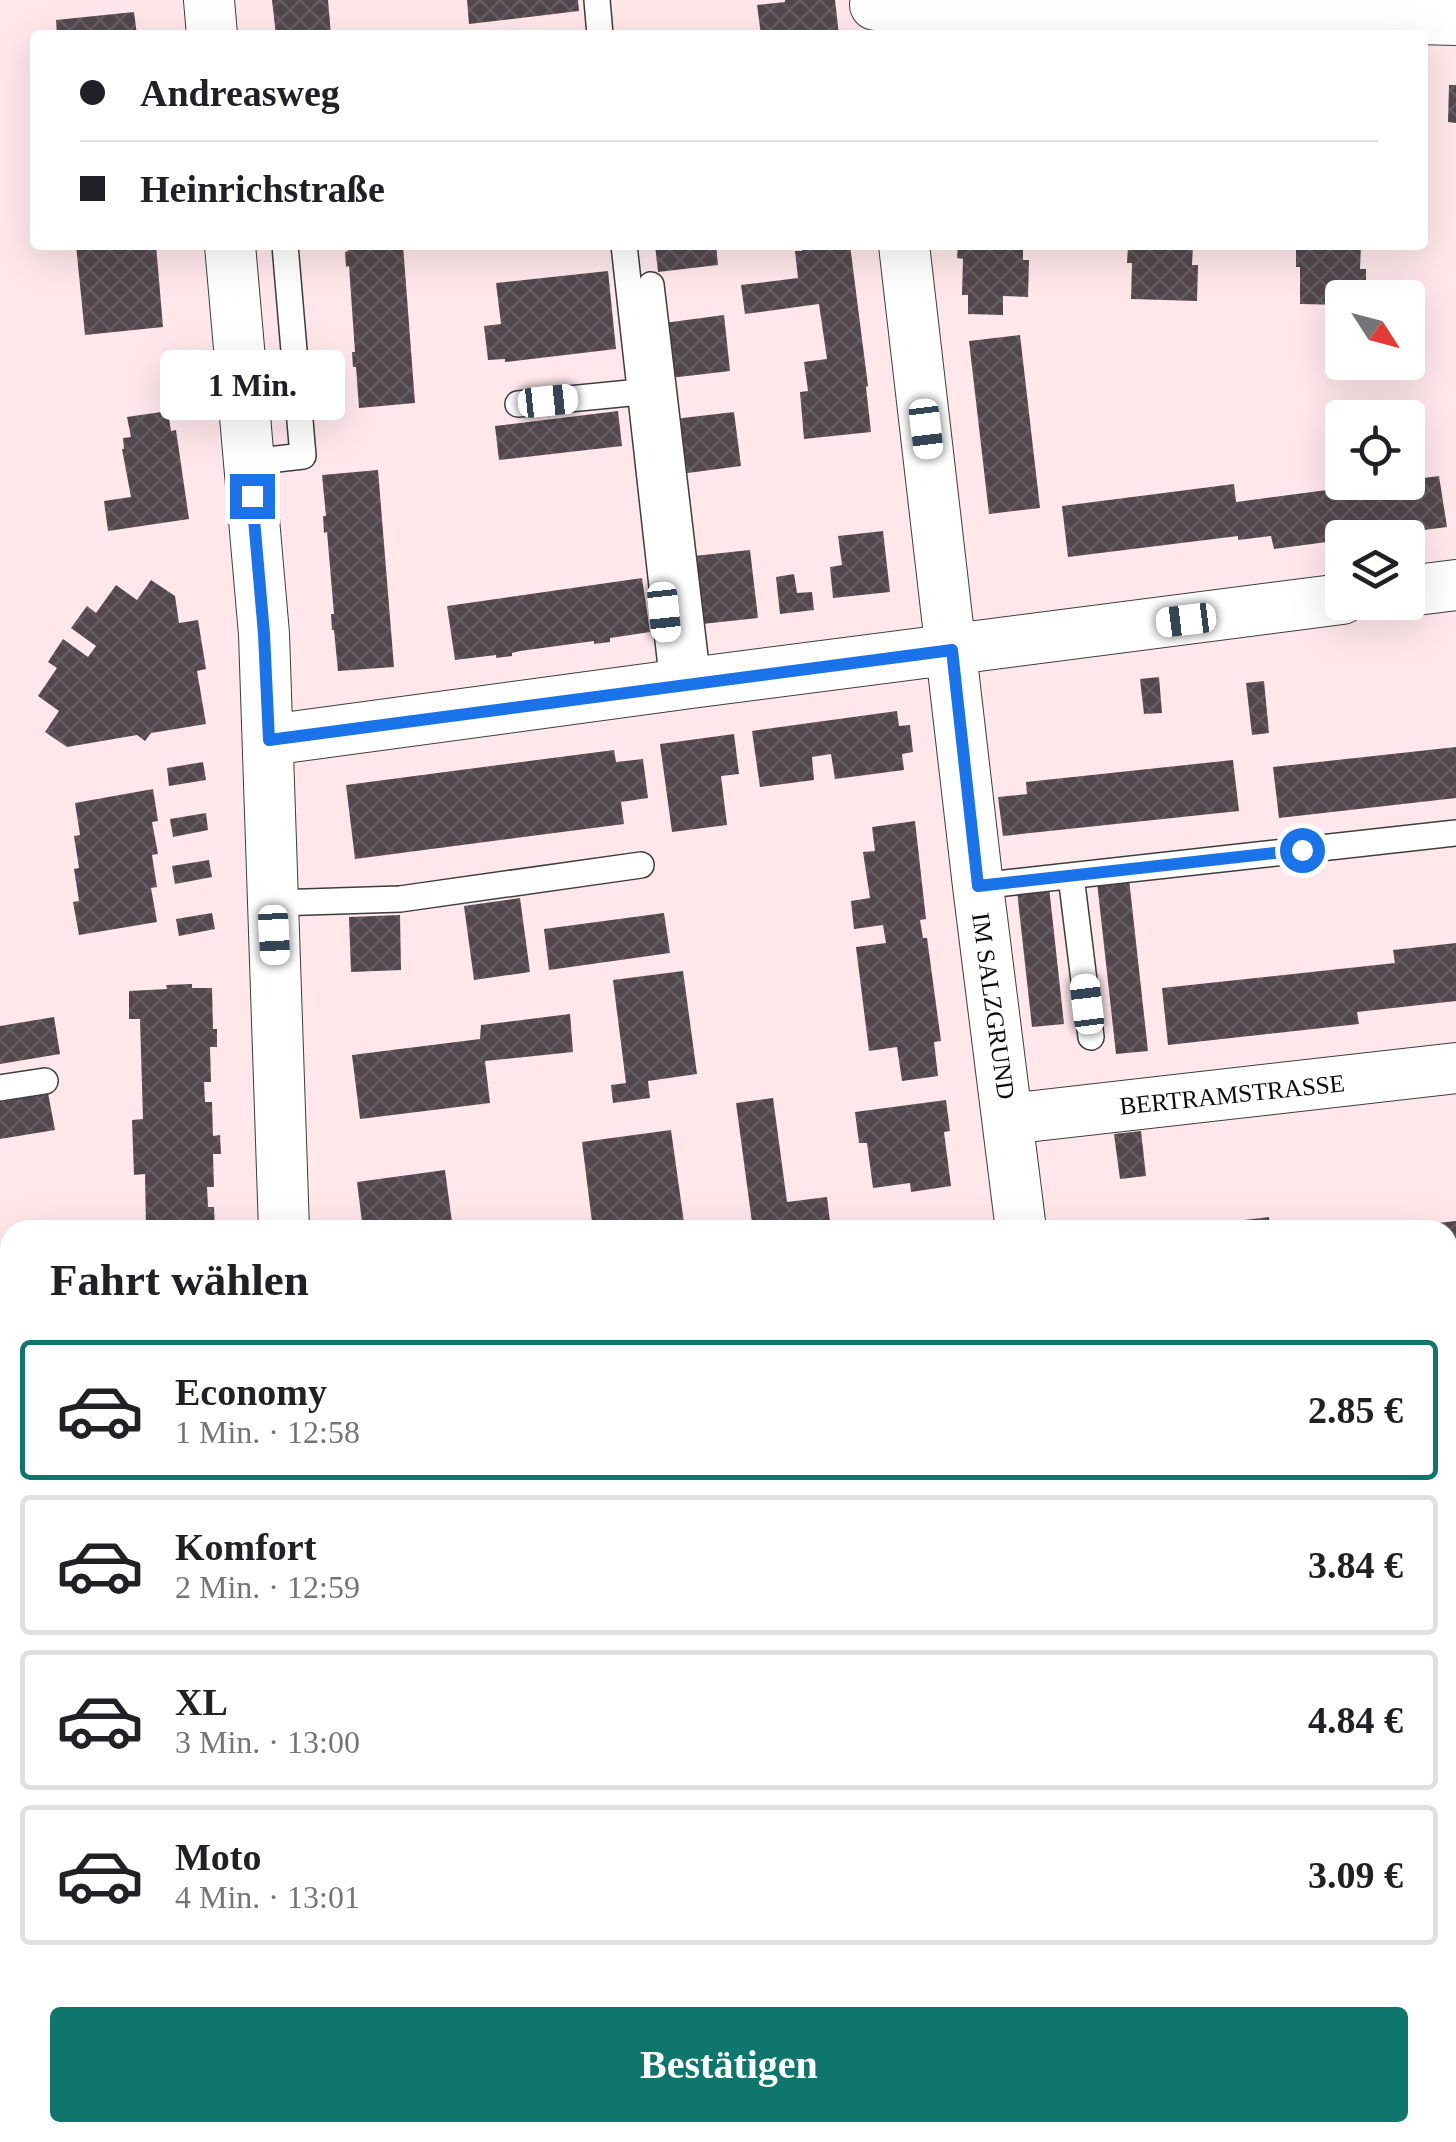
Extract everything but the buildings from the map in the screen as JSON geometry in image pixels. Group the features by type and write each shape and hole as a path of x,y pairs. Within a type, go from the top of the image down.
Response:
{"street":[{"path":"209,0 212,30"},
{"path":"876,13 1456,20"},
{"path":"230,250 264,634 284,1220"},
{"name":"IM SALZGRUND","path":"905,250 1020,1220"},
{"path":"1425,589 1456,585"},
{"path":"269,740 1325,602"},
{"name":"BERTRAMSTRASSE","path":"1008,1119 1456,1068"}],"lane":[{"path":"596,0 599,30"},
{"path":"250,462 303,456 285,250"},
{"path":"625,250 640,392 685,684"},
{"path":"651,285 685,684"},
{"path":"518,404 640,392"},
{"path":"978,886 1456,833"},
{"path":"274,902 400,899 641,865"},
{"path":"1071,876 1091,1037"},
{"path":"0,1088 45,1081"}],"route":[{"path":"252,496 269,740 952,650 978,886 1302,850"}]}
